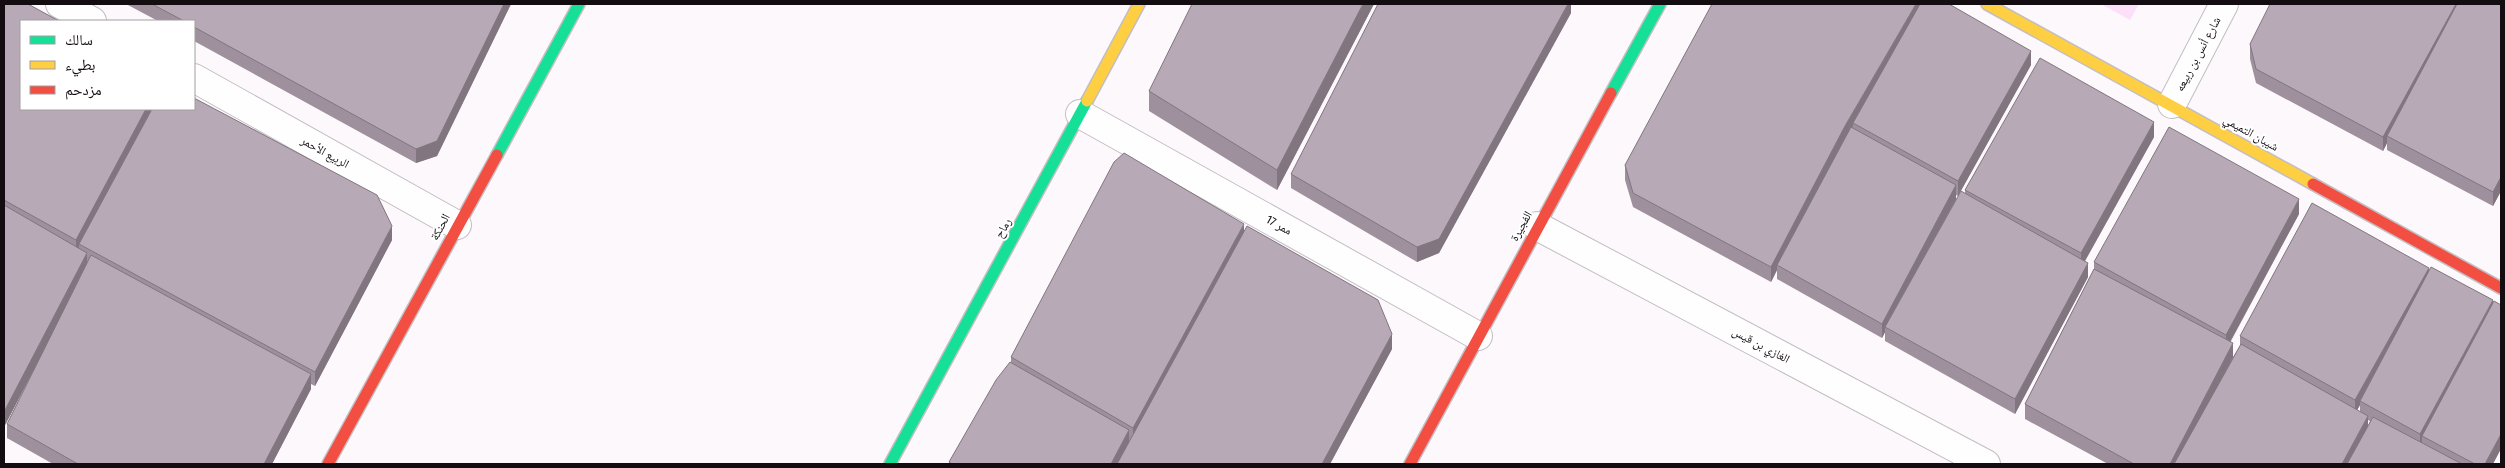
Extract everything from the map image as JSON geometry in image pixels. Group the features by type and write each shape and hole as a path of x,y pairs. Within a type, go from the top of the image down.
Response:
{"street":[{"path":"60,4 90,20"},
{"name":"الحنكة","path":"328,464 579,4"},
{"name":"رماح","path":"890,464 1139,4"},
{"name":"الفجيرة","path":"1410,464 1537,226 1660,4"},
{"name":"شيبان التميمي","path":"1987,4 2172,104 2501,288"},
{"name":"شارع أنس بن ربيعه","path":"2172,104 2224,4"},
{"name":"الربيع الأحمر","path":"195,79 457,226"},
{"name":"ممر 17","path":"1080,114 1478,336"},
{"name":"الغازي بن قيس","path":"1537,226 1986,464"}],"shaded area":[{"path":"2101,4 2139,4 2130,20"}],"building":[{"path":"4,4 28,4 57,20 20,20 20,110 145,110 76,240 4,200"},
{"path":"152,4 504,4 437,141 416,149 195,28 195,20 182,20"},
{"path":"1192,4 1363,4 1277,170 1149,91"},
{"path":"1378,4 1568,4 1439,239 1417,247 1291,174"},
{"path":"1712,4 1916,4 1845,126 1771,267 1633,193 1625,165"},
{"path":"1920,4 1949,4 2031,51 1958,181 1853,123"},
{"path":"2270,4 2456,4 2383,137 2256,69 2250,44"},
{"path":"2457,4 2501,4 2501,177 2493,192 2387,136"},
{"path":"2040,58 2154,122 2081,253 1965,190"},
{"path":"195,99 377,195 392,226 315,372 79,244 151,110 195,110"},
{"path":"1851,127 1956,185 1882,324 1777,265"},
{"path":"2169,127 2299,199 2226,335 2094,262"},
{"path":"1124,153 1244,224 1133,428 1011,357 1114,162"},
{"path":"1961,191 2088,263 2015,399 1885,327"},
{"path":"2312,203 2429,268 2355,400 2240,336"},
{"path":"4,205 87,253 4,412"},
{"path":"1247,226 1378,300 1392,334 1322,464 1117,464"},
{"path":"91,255 311,374 264,464 78,464 7,424"},
{"path":"2431,267 2493,300 2420,434 2360,401"},
{"path":"2094,269 2233,343 2170,464 2134,464 2025,404"},
{"path":"2494,301 2501,305 2501,434 2485,464 2475,464 2422,436"},
{"path":"2241,344 2368,416 2342,464 2174,464"},
{"path":"1010,362 1129,430 1111,464 952,464 949,462 996,380"},
{"path":"2373,417 2462,464 2347,464"}],"traffic: fast":[{"path":"497,155 579,4"},
{"path":"1611,93 1660,4"},
{"path":"890,464 1087,101"}],"traffic: slow":[{"path":"1087,101 1139,4"},
{"path":"1987,4 2313,184"}],"traffic: jam":[{"path":"1410,464 1611,93"},
{"path":"328,464 497,155"},
{"path":"2313,184 2501,288"}]}
